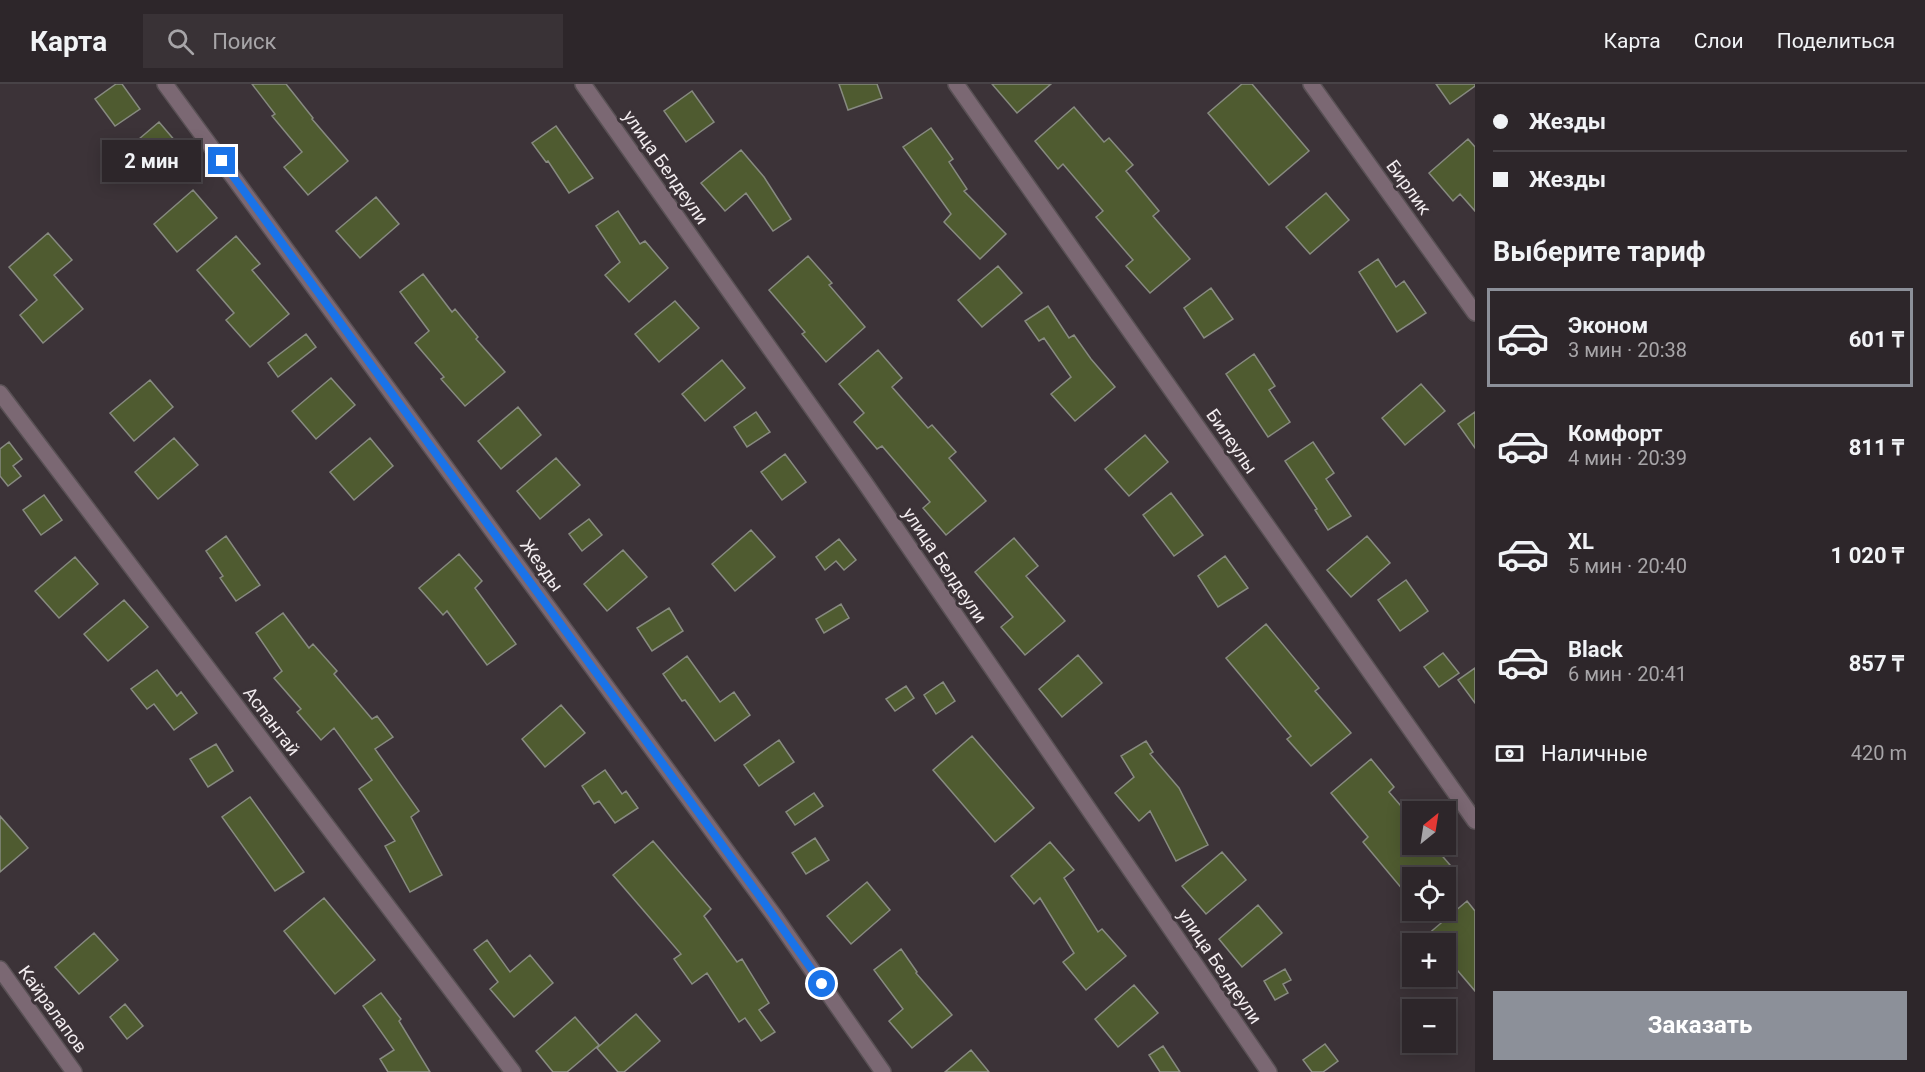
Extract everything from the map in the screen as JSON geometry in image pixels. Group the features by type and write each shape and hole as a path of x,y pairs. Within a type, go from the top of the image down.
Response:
{"street":[{"name":"Жезды","path":"165,84 772,914 883,1072"},
{"name":"улица Белдеули","path":"583,84 865,483 1269,1072"},
{"name":"Билеулы","path":"957,84 1475,821"},
{"name":"Бирлик","path":"1311,84 1475,313"},
{"name":"Аспантай","path":"0,393 513,1072"},
{"name":"Кайралапов","path":"0,969 74,1072"}],"building":[{"path":"116,84 122,84 140,109 115,126 95,99"},
{"path":"252,84 286,84 348,161 308,195 284,167 302,152 272,116 275,114"},
{"path":"839,84 877,84 882,98 848,110"},
{"path":"992,84 1051,84 1017,113"},
{"path":"1242,84 1252,84 1309,151 1269,185 1208,113"},
{"path":"1436,84 1475,84 1475,86 1450,104"},
{"path":"692,91 714,122 686,142 664,111"},
{"path":"1074,107 1104,142 1109,138 1133,165 1126,171 1159,211 1153,216 1190,259 1150,293 1126,266 1133,260 1096,217 1103,211 1063,164 1058,169 1035,141"},
{"path":"159,122 182,149 143,183 119,156"},
{"path":"556,126 593,178 569,193 548,161 546,162 532,143"},
{"path":"931,128 953,159 949,162 967,189 964,191 1006,234 980,259 944,222 951,214 903,147"},
{"path":"1468,139 1475,147 1475,211 1460,194 1453,201 1429,173"},
{"path":"741,150 764,177 791,219 773,231 746,193 725,211 701,183"},
{"path":"193,190 217,218 177,252 154,224"},
{"path":"1326,193 1349,220 1310,254 1286,227"},
{"path":"376,197 399,224 360,258 336,231"},
{"path":"618,211 640,244 645,241 668,268 629,302 605,275 620,262 596,226"},
{"path":"48,233 72,260 54,275 83,309 43,343 20,315 37,300 9,267"},
{"path":"236,236 260,264 252,270 289,314 250,347 226,320 234,313 197,270"},
{"path":"808,256 832,283 829,285 865,327 826,362 802,334 805,332 769,290"},
{"path":"1378,259 1396,287 1404,281 1426,313 1397,332 1359,272"},
{"path":"998,266 1022,293 982,327 958,300"},
{"path":"423,274 452,312 455,309 478,337 476,339 505,372 465,406 441,379 444,377 415,343 429,331 400,292"},
{"path":"1211,288 1233,319 1204,338 1184,308"},
{"path":"675,301 699,328 659,362 635,334"},
{"path":"1048,306 1069,338 1074,335 1115,387 1075,421 1051,394 1071,377 1044,338 1039,341 1025,321"},
{"path":"306,334 316,347 278,377 268,363"},
{"path":"878,350 902,378 892,387 928,428 932,425 956,452 949,458 986,501 946,535 923,508 930,502 882,446 877,449 854,422 864,413 839,384"},
{"path":"1254,354 1275,386 1269,390 1290,422 1268,437 1226,374"},
{"path":"722,360 745,388 705,421 682,394"},
{"path":"331,378 355,405 316,439 292,411"},
{"path":"150,380 173,407 134,441 110,413"},
{"path":"1421,384 1445,411 1405,445 1382,418"},
{"path":"518,407 541,435 501,469 478,441"},
{"path":"756,412 770,432 747,447 734,427"},
{"path":"1475,412 1475,448 1458,424"},
{"path":"1145,435 1168,462 1129,496 1105,469"},
{"path":"174,438 198,465 158,499 135,472"},
{"path":"370,438 393,466 354,500 330,472"},
{"path":"9,442 22,459 13,466 21,476 8,486 0,476 0,449"},
{"path":"1313,442 1334,473 1326,479 1351,516 1328,530 1285,461"},
{"path":"785,454 806,482 782,500 761,472"},
{"path":"556,458 580,485 540,519 517,491"},
{"path":"1171,493 1203,535 1174,556 1143,515"},
{"path":"44,495 62,520 41,535 23,510"},
{"path":"589,519 602,535 582,551 569,534"},
{"path":"751,530 775,557 735,591 712,564"},
{"path":"226,536 260,585 236,601 220,578 223,576 206,551"},
{"path":"1367,536 1390,563 1351,597 1327,570"},
{"path":"1014,538 1038,566 1026,576 1065,621 1025,655 1001,627 1013,617 975,572"},
{"path":"839,539 856,560 844,570 836,561 825,570 816,557"},
{"path":"623,550 647,577 607,611 584,584"},
{"path":"459,554 482,581 475,588 516,644 487,665 447,611 443,615 419,588"},
{"path":"1225,556 1248,588 1218,607 1198,576"},
{"path":"75,557 98,584 59,618 35,591"},
{"path":"1406,580 1428,611 1400,631 1378,600"},
{"path":"124,600 148,627 108,661 84,634"},
{"path":"841,604 849,618 824,633 816,619"},
{"path":"669,608 683,631 652,651 637,628"},
{"path":"283,613 309,648 313,644 337,671 334,674 372,719 377,716 393,737 375,749 419,811 411,817 442,875 410,892 385,846 395,841 359,789 372,780 334,728 321,740 297,712 301,709 274,678 282,671 256,633"},
{"path":"1266,624 1319,688 1315,691 1351,733 1311,766 1287,739 1291,736 1226,658"},
{"path":"1443,653 1459,673 1439,687 1424,667"},
{"path":"1078,655 1102,683 1062,717 1039,689"},
{"path":"687,656 720,702 734,692 750,715 715,741 663,674"},
{"path":"1475,668 1475,703 1458,680"},
{"path":"157,670 177,696 181,692 197,713 174,730 154,704 147,709 131,689"},
{"path":"943,682 955,701 936,714 924,695"},
{"path":"906,686 914,698 895,711 886,699"},
{"path":"561,705 585,733 545,767 522,739"},
{"path":"972,736 1034,808 995,842 933,770"},
{"path":"779,740 794,762 759,786 744,765"},
{"path":"1146,741 1153,752 1150,754 1179,788 1208,845 1176,861 1150,811 1139,821 1115,793 1134,777 1121,756"},
{"path":"216,744 233,771 208,787 190,759"},
{"path":"1371,759 1394,787 1389,792 1402,807 1402,855 1441,855 1452,867 1402,867 1402,889 1363,842 1368,837 1331,793"},
{"path":"605,770 622,794 626,791 638,808 615,823 599,801 594,804 582,786"},
{"path":"814,793 823,806 795,825 786,812"},
{"path":"250,797 304,872 275,891 222,817"},
{"path":"0,816 28,848 0,872"},
{"path":"815,838 829,860 806,874 792,853"},
{"path":"653,841 711,909 704,916 737,962 742,959 769,1003 759,1010 775,1032 761,1041 745,1018 739,1022 707,973 692,984 674,959 681,954 613,875"},
{"path":"1050,842 1074,870 1064,878 1098,932 1102,929 1126,956 1086,990 1063,962 1074,953 1040,898 1034,904 1011,876"},
{"path":"1222,852 1246,880 1206,914 1182,886"},
{"path":"867,882 890,910 851,944 827,916"},
{"path":"324,898 375,960 335,994 284,931"},
{"path":"1467,901 1475,911 1475,991 1456,969 1456,933 1429,933 1443,921 1456,921 1456,910"},
{"path":"1258,905 1282,933 1242,967 1219,939"},
{"path":"94,933 118,960 79,994 55,967"},
{"path":"487,940 510,972 530,955 553,983 514,1017 490,989 498,982 474,950"},
{"path":"901,949 916,973 952,1015 912,1048 889,1021 903,1009 874,970"},
{"path":"1285,969 1291,980 1283,984 1288,993 1275,1000 1264,981"},
{"path":"1134,985 1158,1013 1118,1047 1095,1019"},
{"path":"381,993 401,1019 399,1021 430,1072 388,1072 380,1059 394,1050 363,1006"},
{"path":"125,1004 143,1026 127,1039 110,1017"},
{"path":"636,1014 660,1041 624,1072 618,1072 597,1048"},
{"path":"575,1017 599,1045 567,1072 553,1072 536,1051"},
{"path":"1325,1044 1338,1061 1323,1072 1312,1072 1303,1060"},
{"path":"1163,1046 1180,1072 1160,1072 1149,1055"},
{"path":"971,1050 989,1072 945,1072"}],"route":[{"path":"222,161 822,984"}]}
